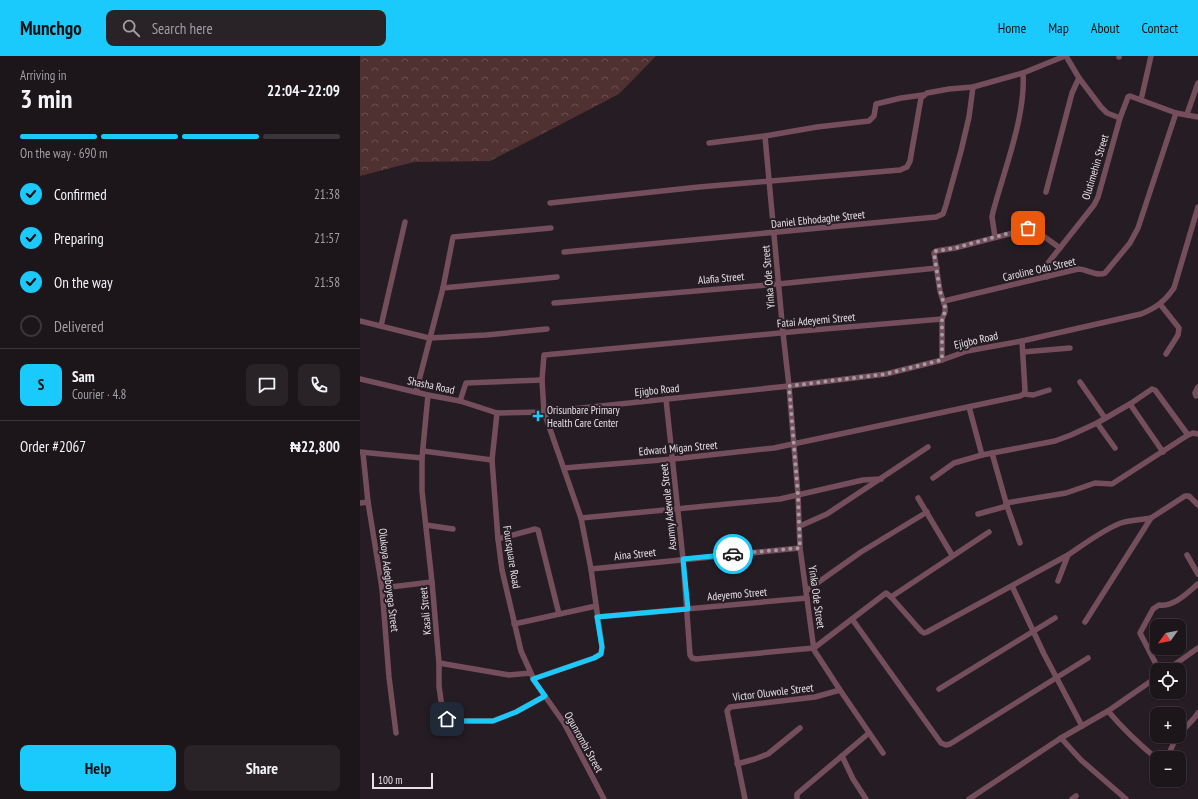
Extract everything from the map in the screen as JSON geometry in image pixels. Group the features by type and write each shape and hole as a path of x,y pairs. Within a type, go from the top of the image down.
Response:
{"street":[{"path":"709,143 869,121 874,116 876,104 949,89 973,88 1023,73 1065,56 1079,78 1104,111 1120,118"},
{"path":"1151,56 1141,100 1176,113 1198,117"},
{"path":"995,237 992,217 1021,107 1024,88 1023,73"},
{"path":"1046,192 1072,93 1079,78"},
{"path":"1187,114 1198,82"},
{"name":"Daniel Ebhodaghe Street","path":"564,252 936,217 943,214 962,151 973,88"},
{"path":"550,203 699,187 900,170 907,168 910,161 921,98 923,95"},
{"name":"Olutimehin Street","path":"1047,277 1046,267 1094,205 1120,118 1128,97 1130,96 1141,100"},
{"name":"Caroline Odu Street","path":"944,302 1078,269 1085,269 1103,275 1106,273 1130,243 1138,228 1176,113"},
{"name":"Yinka Ode Street","path":"765,136 768,182 789,386 798,495 800,548 814,648 815,652 883,753"},
{"name":"Ejigbo Road","path":"497,414 544,412 789,386 886,374 942,360 967,351 1022,341 1141,314 1152,310 1160,304 1174,288 1198,207"},
{"path":"381,326 405,222"},
{"path":"416,392 443,288 453,237 551,228"},
{"path":"942,360 942,319 945,312 934,253 936,251 955,248 1032,228 1060,248"},
{"name":"Alafia Street","path":"554,303 778,284 937,268"},
{"path":"443,288 557,277"},
{"path":"1160,304 1179,328 1178,335 1166,354"},
{"name":"Fatai Adeyemi Street","path":"533,679 594,658 601,654 602,647 591,569 581,518 544,412 542,380 544,355 942,319"},
{"path":"360,321 429,338 486,335 547,329"},
{"path":"1022,341 1024,394"},
{"path":"1023,352 1070,348"},
{"name":"Shasha Road","path":"360,379 460,401 497,414"},
{"path":"460,401 466,383 542,380"},
{"path":"1080,382 1105,418"},
{"path":"1196,396 1195,393 1198,387"},
{"path":"933,478 954,463 982,455 1055,441 1097,423 1154,389 1188,435"},
{"name":"Edward Migan Street","path":"564,468 673,459 793,445 1024,394 1033,396 1049,390"},
{"name":"Kasali Street","path":"428,395 422,454 422,491 432,582 439,663 439,686 444,715 447,719 453,721 493,721 516,712 545,696"},
{"name":"Asunny Adewole Street","path":"666,399 688,609 690,655 692,658 696,659 814,648"},
{"path":"1130,404 1163,452"},
{"path":"969,407 982,455"},
{"name":"Foursquare Road","path":"497,414 492,460 502,570 521,651 533,679 545,696"},
{"path":"1097,423 1116,448"},
{"path":"978,514 1007,505 1066,493 1096,483 1112,484 1188,435 1193,433 1198,434"},
{"path":"800,526 827,514 928,447"},
{"path":"361,453 422,454 492,460"},
{"name":"Olukoya Adegboyega Street","path":"361,453 382,588 389,677 396,733"},
{"path":"992,453 1020,543"},
{"path":"581,518 780,499 863,480 881,479"},
{"path":"814,648 884,594 888,594 924,633 1068,555 1115,526 1122,523 1151,518 1185,496 1190,496 1198,505"},
{"path":"918,498 952,556"},
{"path":"360,503 368,502"},
{"path":"806,591 861,552 927,512"},
{"path":"1085,622 1151,518"},
{"path":"426,525 453,529"},
{"path":"498,539 535,529 538,530 559,614"},
{"path":"891,597 989,532"},
{"name":"Aina Street","path":"591,569 800,548"},
{"path":"1058,581 1068,555"},
{"path":"1187,555 1198,574"},
{"path":"382,588 432,582"},
{"path":"1155,663 1140,633 1153,609 1159,604 1167,606 1198,584"},
{"path":"1012,586 1056,678 1082,726"},
{"name":"Adeyemo Street","path":"597,617 807,598"},
{"path":"514,624 596,606"},
{"path":"939,689 1055,618"},
{"path":"852,619 941,743 946,746 1088,658"},
{"path":"1177,663 1198,648"},
{"path":"439,663 509,675 531,673"},
{"path":"971,798 1061,738 1108,710 1150,682"},
{"name":"Victor Oluwole Street","path":"745,799 727,711 728,708 815,697 840,690"},
{"name":"Ogunrombi Street","path":"545,696 564,723 604,799"},
{"path":"1108,710 1120,726 1150,753"},
{"path":"1186,726 1194,720 1198,713"},
{"path":"737,764 755,760 768,754 800,728"},
{"path":"796,799 797,794 869,733"},
{"path":"1061,738 1081,760 1124,798"},
{"path":"842,756 853,779 866,799"}],"green space":[{"path":"360,56 656,56 619,94 490,161 414,162 360,176"}],"way so far":[{"path":"733,554 800,548 798,495 789,386 886,374 942,360 942,319 945,312 945,307 940,291 934,253 936,251 955,248 1028,228"}],"place":[{"name":"Orisunbare Primary Health Care Center","path":"538,416"}],"route":[{"path":"447,719 453,721 493,721 516,712 545,696 533,679 594,658 601,654 602,647 597,617 688,609 683,559 733,554"}]}
